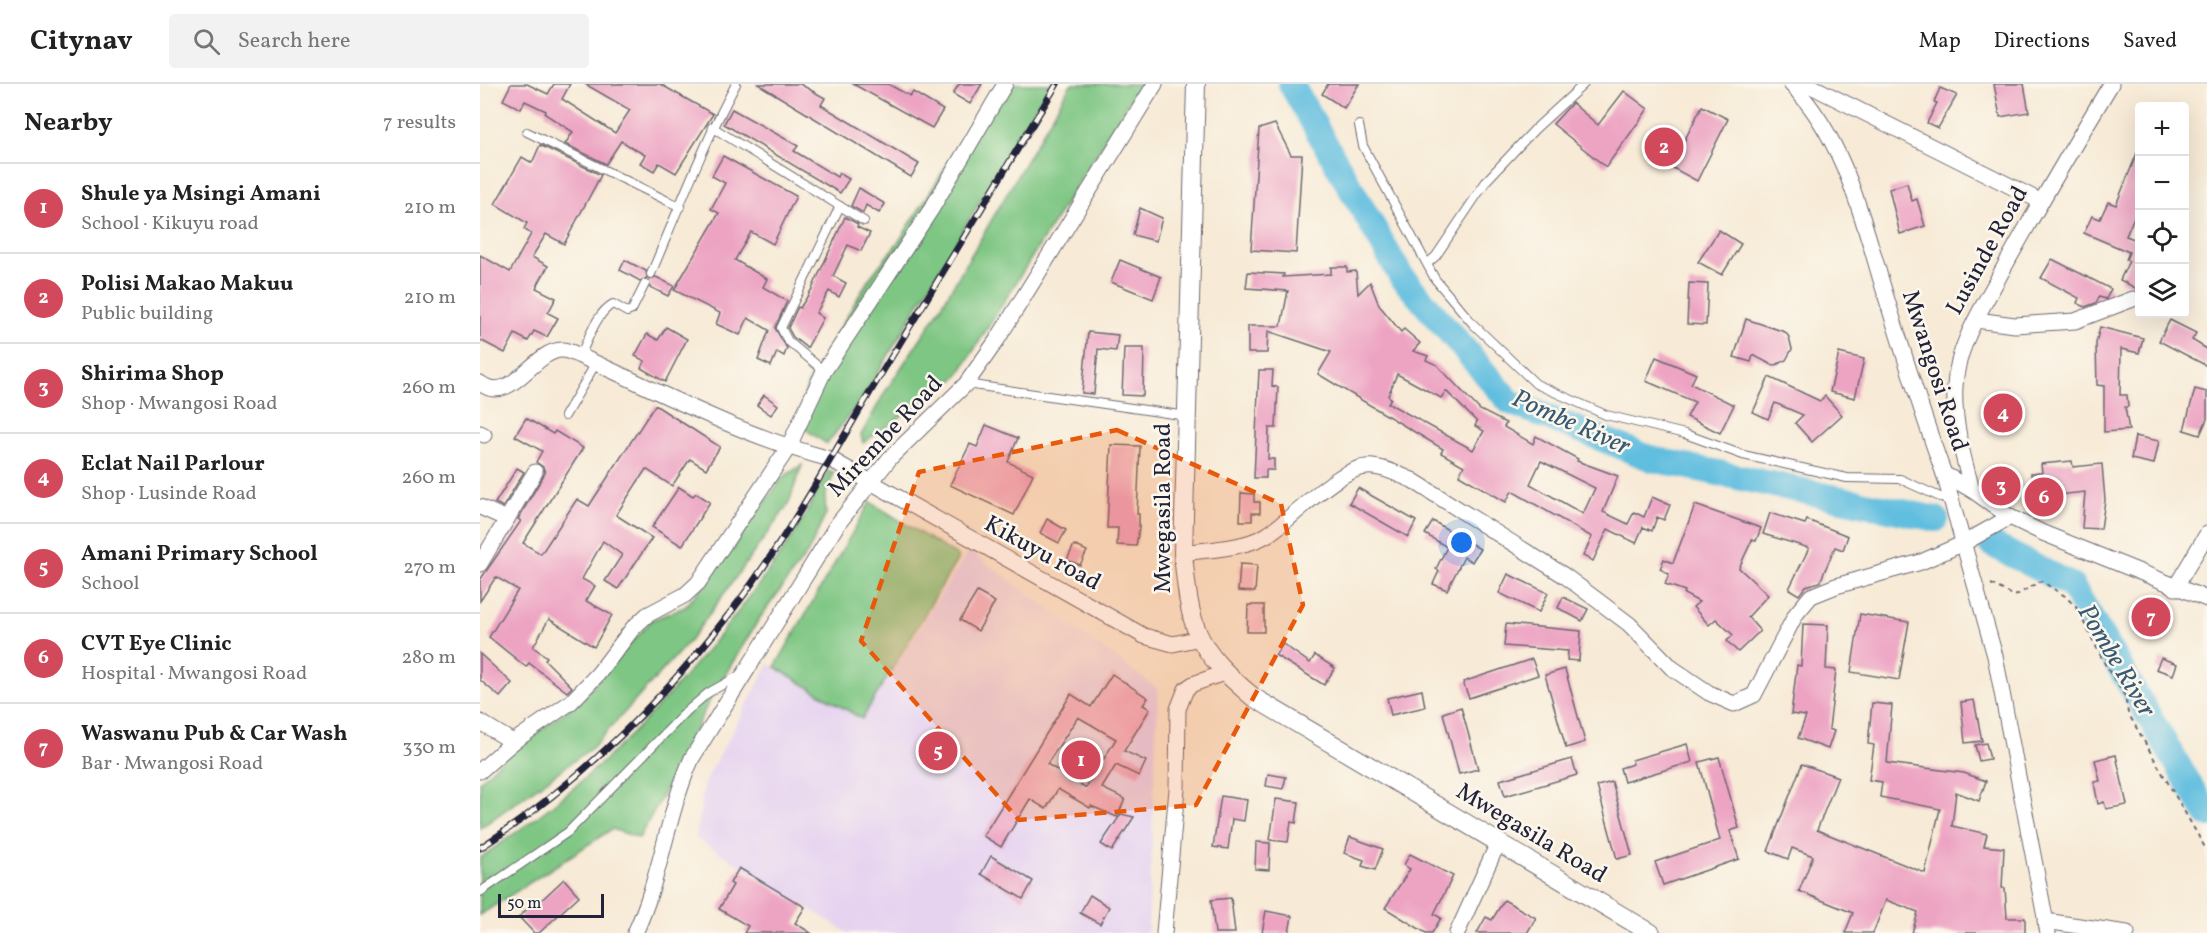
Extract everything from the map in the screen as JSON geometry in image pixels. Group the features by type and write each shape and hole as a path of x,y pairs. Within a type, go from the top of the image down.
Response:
{"street":[{"path":"480,771 513,742 571,702 598,674 633,628 647,615 685,595 698,583 788,448 824,371 932,208 1005,84"},
{"name":"Mirembe Road","path":"637,932 657,874 686,773 747,671 837,525 868,483 966,384 997,339 1155,84"},
{"name":"Mwegasila Road","path":"1196,84 1189,417 1183,553 1188,612 1204,648 1224,673 1253,697 1651,933"},
{"name":"Mwangosi Road","path":"1791,84 1804,97 1829,135 1854,192 1944,474 1972,490 2010,517 2175,588 2207,599"},
{"path":"1807,84 2040,201"},
{"name":"Lusinde Road","path":"1972,490 1959,442 1954,387 1957,365 1976,320 2040,201 2111,84"},
{"path":"1976,320 2015,325 2075,321 2133,299"},
{"name":"Kikuyu road","path":"480,383 486,388 499,389 511,384 550,353 562,350 580,356 721,421 788,448 830,459 868,483 1144,636 1173,644 1200,638"},
{"path":"1183,553 1252,542 1267,535 1330,484 1354,471 1363,467 1387,469 1412,480 1565,576 1629,624 1672,668 1708,693 1734,704 1754,695 1796,614 1811,596 1921,562 1964,543 2010,517"},
{"path":"480,564 535,472"},
{"path":"1944,474 1995,656 2047,927 2127,933"},
{"path":"480,507 507,519"},
{"path":"2175,588 2207,534"},
{"path":"1164,933 1176,810 1178,709 1186,689 1193,684 1224,673"},
{"path":"480,722 513,742"},
{"path":"1456,933 1498,843"}],"lane":[{"path":"651,274 712,127 736,84"},
{"path":"1428,263 1436,256 1487,180 1535,129 1584,84"},
{"path":"1359,125 1363,146 1435,279 1473,324 1536,384 1606,414 1685,434 1743,455 1847,477 1900,478 1952,502"},
{"path":"712,127 864,221"},
{"path":"527,132 680,207"},
{"path":"824,371 788,341 781,328 840,206"},
{"path":"580,356 596,323 609,306 614,304 627,312 632,310 645,284"},
{"path":"565,416 596,363"},
{"path":"966,384 1189,417"},
{"path":"480,892 568,832 687,711 708,693 747,671"}],"path":[{"path":"1973,575 2015,596 2041,581 2065,596 2076,607 2107,668 2125,696 2128,713 2207,851"}],"highlighted area":[{"path":"1117,430 1281,504 1303,605 1196,805 1019,820 861,641 919,472"}],"shaded area":[{"path":"969,550 1158,689 1148,933 848,933 696,838 704,784 769,664 862,718"}],"green space":[{"path":"998,84 1050,84 866,393 827,444 796,423 809,380 869,279 900,240"},
{"path":"1071,84 1140,84 957,377 863,443 861,435 885,392 935,317"},
{"path":"802,465 788,505 692,638 593,747 480,828 480,781 506,756 578,702 652,620 685,607 721,564 783,477"},
{"path":"828,471 834,473 825,496 826,514 808,552 759,619 709,701 679,765 639,838 612,829 480,915 480,858 545,811 586,777 618,747 681,680 712,645 791,539"},
{"path":"870,502 959,557 862,719 775,667"}],"building":[{"path":"511,84 527,84 548,94 554,84 570,84 562,99 615,133 630,110 585,84 660,84 713,114 676,173 659,163 654,171 640,163 645,155 621,141 606,164 565,144 573,132 545,114 546,111 525,101 521,109 503,100"},
{"path":"758,84 800,84 825,98 821,105 919,164 911,177"},
{"path":"853,84 888,84 910,96 913,92 943,110 932,128"},
{"path":"959,84 982,84 970,104 953,94"},
{"path":"1328,84 1359,84 1344,108 1322,94"},
{"path":"1994,84 2024,84 2029,112 2000,117"},
{"path":"1940,88 1957,95 1938,128 1927,123 1937,103 1934,102"},
{"path":"1624,91 1648,109 1606,167 1553,124 1572,103 1598,125"},
{"path":"1702,106 1728,119 1697,181 1671,167"},
{"path":"732,109 798,146 794,151 837,177 839,173 849,179 840,193 724,124"},
{"path":"1275,124 1291,155 1302,155 1296,253 1251,250 1259,129"},
{"path":"540,145 601,175 564,244 546,234 532,257 548,266 536,288 556,298 548,313 558,318 547,337 534,331 528,341 515,334 505,353 480,340 480,255 510,272 531,234 524,229 527,223 495,204 522,157 532,163"},
{"path":"723,156 796,196 773,244 751,232 735,260 767,279 763,287 787,301 775,328 787,348 784,356 777,352 771,366 758,360 769,330 748,318 740,335 716,324 720,313 674,290 719,213 711,209 725,183 712,176"},
{"path":"2135,158 2135,215 2126,236 2134,239 2135,237 2135,288 2120,280 2129,261 2126,260 2129,252 2084,233 2092,216 2100,219 2108,202 2116,205"},
{"path":"1907,183 1912,201 1917,199 1925,226 1900,234 1889,189"},
{"path":"859,188 885,204 879,213 866,205 863,213 851,206"},
{"path":"1140,208 1162,218 1156,241 1133,235"},
{"path":"845,217 858,224 857,227 870,233 861,251 848,245 833,276 846,283 839,297 829,291 816,313 823,318 807,348 793,337 788,328 798,307 800,308 812,289"},
{"path":"1719,230 1741,244 1722,275 1698,262"},
{"path":"2052,259 2111,289 2106,299 2099,297 2096,303 2085,307 2077,303 2079,298 2041,278"},
{"path":"625,260 646,271 647,278 640,281 620,270"},
{"path":"1120,260 1161,277 1153,299 1111,282"},
{"path":"1331,267 1347,267 1347,272 1356,271 1358,294 1370,282 1379,305 1401,332 1404,329 1420,343 1413,351 1428,356 1426,360 1437,365 1480,410 1506,423 1504,427 1533,444 1536,436 1578,459 1577,461 1618,476 1603,512 1628,524 1634,512 1644,517 1652,497 1670,505 1664,520 1657,517 1652,531 1643,527 1636,543 1608,529 1593,561 1583,556 1592,537 1512,491 1506,502 1459,475 1464,466 1441,453 1443,449 1318,374 1331,352 1268,331 1267,353 1248,353 1248,326 1281,326 1288,291 1246,288 1248,272 1284,274 1283,277 1331,274","holes":["1397,374 1441,398 1446,391 1477,422 1475,426 1484,431 1473,450 1388,403 1391,398 1388,396","1541,461 1595,488 1583,514 1530,484"]},
{"path":"656,277 674,286 668,296 650,287 649,279"},
{"path":"1689,283 1708,284 1706,325 1687,324"},
{"path":"1746,319 1785,332 1792,349 1786,360 1774,366 1753,355 1751,362 1734,357"},
{"path":"2170,320 2196,333 2192,340 2207,349 2207,366 2159,341"},
{"path":"666,327 687,339 665,382 641,368 645,361 635,356 647,334 658,340"},
{"path":"2100,327 2143,338 2139,353 2121,349 2120,395 2127,395 2128,407 2125,407 2129,430 2104,432 2104,386 2097,385 2096,343"},
{"path":"1088,332 1118,335 1116,351 1098,349 1094,394 1082,393"},
{"path":"1124,348 1144,348 1143,396 1122,395"},
{"path":"1839,353 1864,359 1855,398 1830,392"},
{"path":"1656,357 1696,374 1691,384 1734,405 1720,433 1687,417 1695,402 1646,381"},
{"path":"1259,370 1273,370 1272,386 1278,387 1276,428 1269,428 1268,459 1274,459 1274,470 1266,470 1266,478 1254,478"},
{"path":"1769,377 1820,401 1825,396 1842,415 1812,442 1795,423 1803,415 1775,403 1768,419 1753,412"},
{"path":"2195,389 2207,392 2207,419 2200,435 2184,430"},
{"path":"764,395 778,405 771,415 757,405"},
{"path":"655,405 720,447 706,469 690,459 672,486 646,469 616,515 652,538 618,589 605,581 622,555 603,541 582,579 595,586 586,601 612,615 594,647 549,619 533,647 547,657 545,660 572,687 567,692 529,663 526,667 489,637 518,590 496,577 480,601 480,580 521,521 518,519 545,473 543,467 536,462 542,451 515,436 526,418 553,434 555,431 583,448 523,543 541,554 577,499 589,506"},
{"path":"986,425 1018,438 1008,462 1033,474 1014,515 950,485 970,444 977,447"},
{"path":"2135,436 2159,441 2154,464 2131,459"},
{"path":"1111,445 1140,446 1137,514 1139,514 1139,528 1136,546 1117,545 1118,528 1107,528"},
{"path":"2072,461 2073,467 2102,464 2105,500 2101,529 2082,528 2085,492 2048,496 2049,505 2034,506 2031,473 2042,473 2041,464"},
{"path":"517,468 524,472 503,507 495,503"},
{"path":"679,487 693,496 696,493 710,502 682,546 652,527"},
{"path":"1358,488 1416,521 1408,537 1349,503"},
{"path":"1241,493 1254,494 1254,502 1260,502 1260,513 1252,513 1252,521 1240,521"},
{"path":"1695,505 1761,528 1756,541 1752,540 1739,568 1768,595 1748,617 1760,631 1738,652 1727,641 1733,635 1716,619 1709,625 1693,607 1699,602 1684,594 1685,591 1665,584 1669,574 1660,569 1664,559 1673,563"},
{"path":"1770,513 1805,524 1807,520 1848,536 1843,550 1835,547 1820,582 1806,586 1799,595 1789,589 1809,548 1763,534"},
{"path":"1047,519 1066,530 1059,543 1040,533"},
{"path":"1433,521 1480,549 1472,562 1464,557 1447,590 1433,584 1439,571 1436,569 1447,547 1425,534"},
{"path":"1074,545 1087,551 1080,565 1067,560"},
{"path":"1240,564 1257,565 1255,592 1238,591"},
{"path":"1508,574 1548,593 1539,612 1499,593"},
{"path":"977,592 995,602 978,631 960,620"},
{"path":"1563,597 1588,609 1582,621 1558,608"},
{"path":"1248,605 1264,605 1264,632 1247,632"},
{"path":"1860,614 1909,622 1899,680 1851,672"},
{"path":"1506,624 1581,631 1579,661 1567,660 1568,651 1504,646"},
{"path":"1803,624 1828,625 1826,669 1836,670 1829,729 1834,731 1828,749 1798,738 1806,716 1791,714 1797,665 1801,666"},
{"path":"1283,644 1310,663 1315,655 1335,668 1324,685 1275,655"},
{"path":"480,654 512,683 500,697 480,680"},
{"path":"2161,658 2177,664 2173,675 2156,669"},
{"path":"1532,659 1538,675 1469,698 1463,682"},
{"path":"1565,669 1585,742 1566,748 1545,675"},
{"path":"1112,674 1148,698 1143,705 1150,709 1124,751 1146,761 1139,776 1116,765 1102,788 1125,799 1117,817 1091,806 1090,808 1058,789 1046,809 1030,799 1001,847 983,836 1071,694 1091,707","holes":["1078,717 1116,739 1086,788 1047,764"]},
{"path":"1422,690 1425,707 1391,715 1387,698"},
{"path":"1974,700 1982,741 1965,743 1961,702"},
{"path":"1872,703 1892,705 1887,763 1964,773 1986,781 1979,801 1956,792 1952,826 1987,834 1984,846 2004,848 2002,888 2005,888 2007,918 2025,918 2025,933 1912,933 1918,912 1886,900 1873,933 1845,933 1853,913 1799,891 1813,856 1792,848 1788,859 1768,851 1802,764 1838,777 1817,830 1925,873 1940,809 1880,797 1882,782 1869,780 1874,745 1868,744"},
{"path":"1461,707 1478,769 1459,774 1443,713"},
{"path":"1986,743 1990,759 1979,761 1975,745"},
{"path":"1687,744 1692,762 1624,782 1620,768 1633,764 1632,760"},
{"path":"2116,755 2127,805 2106,809 2104,802 2098,804 2094,782 2100,781 2095,760"},
{"path":"1719,757 1739,828 1730,831 1739,859 1663,885 1655,862 1720,840 1699,762"},
{"path":"1572,759 1577,775 1505,796 1500,780"},
{"path":"1268,774 1286,777 1283,789 1266,786"},
{"path":"1612,782 1632,855 1617,859 1597,786"},
{"path":"1221,796 1247,800 1244,821 1232,819 1228,849 1213,847"},
{"path":"1276,799 1299,802 1296,823 1291,822 1288,842 1270,840"},
{"path":"1121,814 1134,817 1112,851 1101,844"},
{"path":"1350,837 1383,849 1375,870 1362,866 1364,860 1344,853"},
{"path":"1256,842 1270,843 1269,870 1255,869"},
{"path":"1410,854 1453,876 1434,914 1441,918 1432,933 1426,933 1385,908 1410,869 1404,865"},
{"path":"991,856 1033,881 1023,899 981,874"},
{"path":"739,868 805,907 795,923 811,933 744,933 748,926 719,909 733,885 730,883"},
{"path":"564,879 579,896 539,933 534,933 519,917 533,903 535,906"},
{"path":"1090,895 1109,907 1100,924 1080,913"},
{"path":"1231,898 1235,933 1215,933 1211,900"},
{"path":"1504,900 1536,918 1527,933 1477,933 1486,917 1492,920"},
{"path":"1266,911 1292,916 1289,933 1262,933"}],"waterway":[{"name":"Pombe River","path":"1291,84 1401,276 1510,402 1652,459 1936,519"},
{"name":"Pombe River","path":"1991,544 2071,585 2207,814"}],"railway":[{"path":"480,848 550,798 615,741 675,679 730,613 770,557 807,498 1057,84"}],"place":[{"name":"Polisi Makao Makuu","path":"1664,147"},
{"name":"Eclat Nail Parlour","path":"2003,413"},
{"name":"Shirima Shop","path":"2001,486"},
{"name":"CVT Eye Clinic","path":"2044,497"},
{"name":"Waswanu Pub & Car Wash","path":"2151,617"},
{"name":"Amani Primary School","path":"938,751"},
{"name":"Shule ya Msingi Amani","path":"1081,760"}]}
